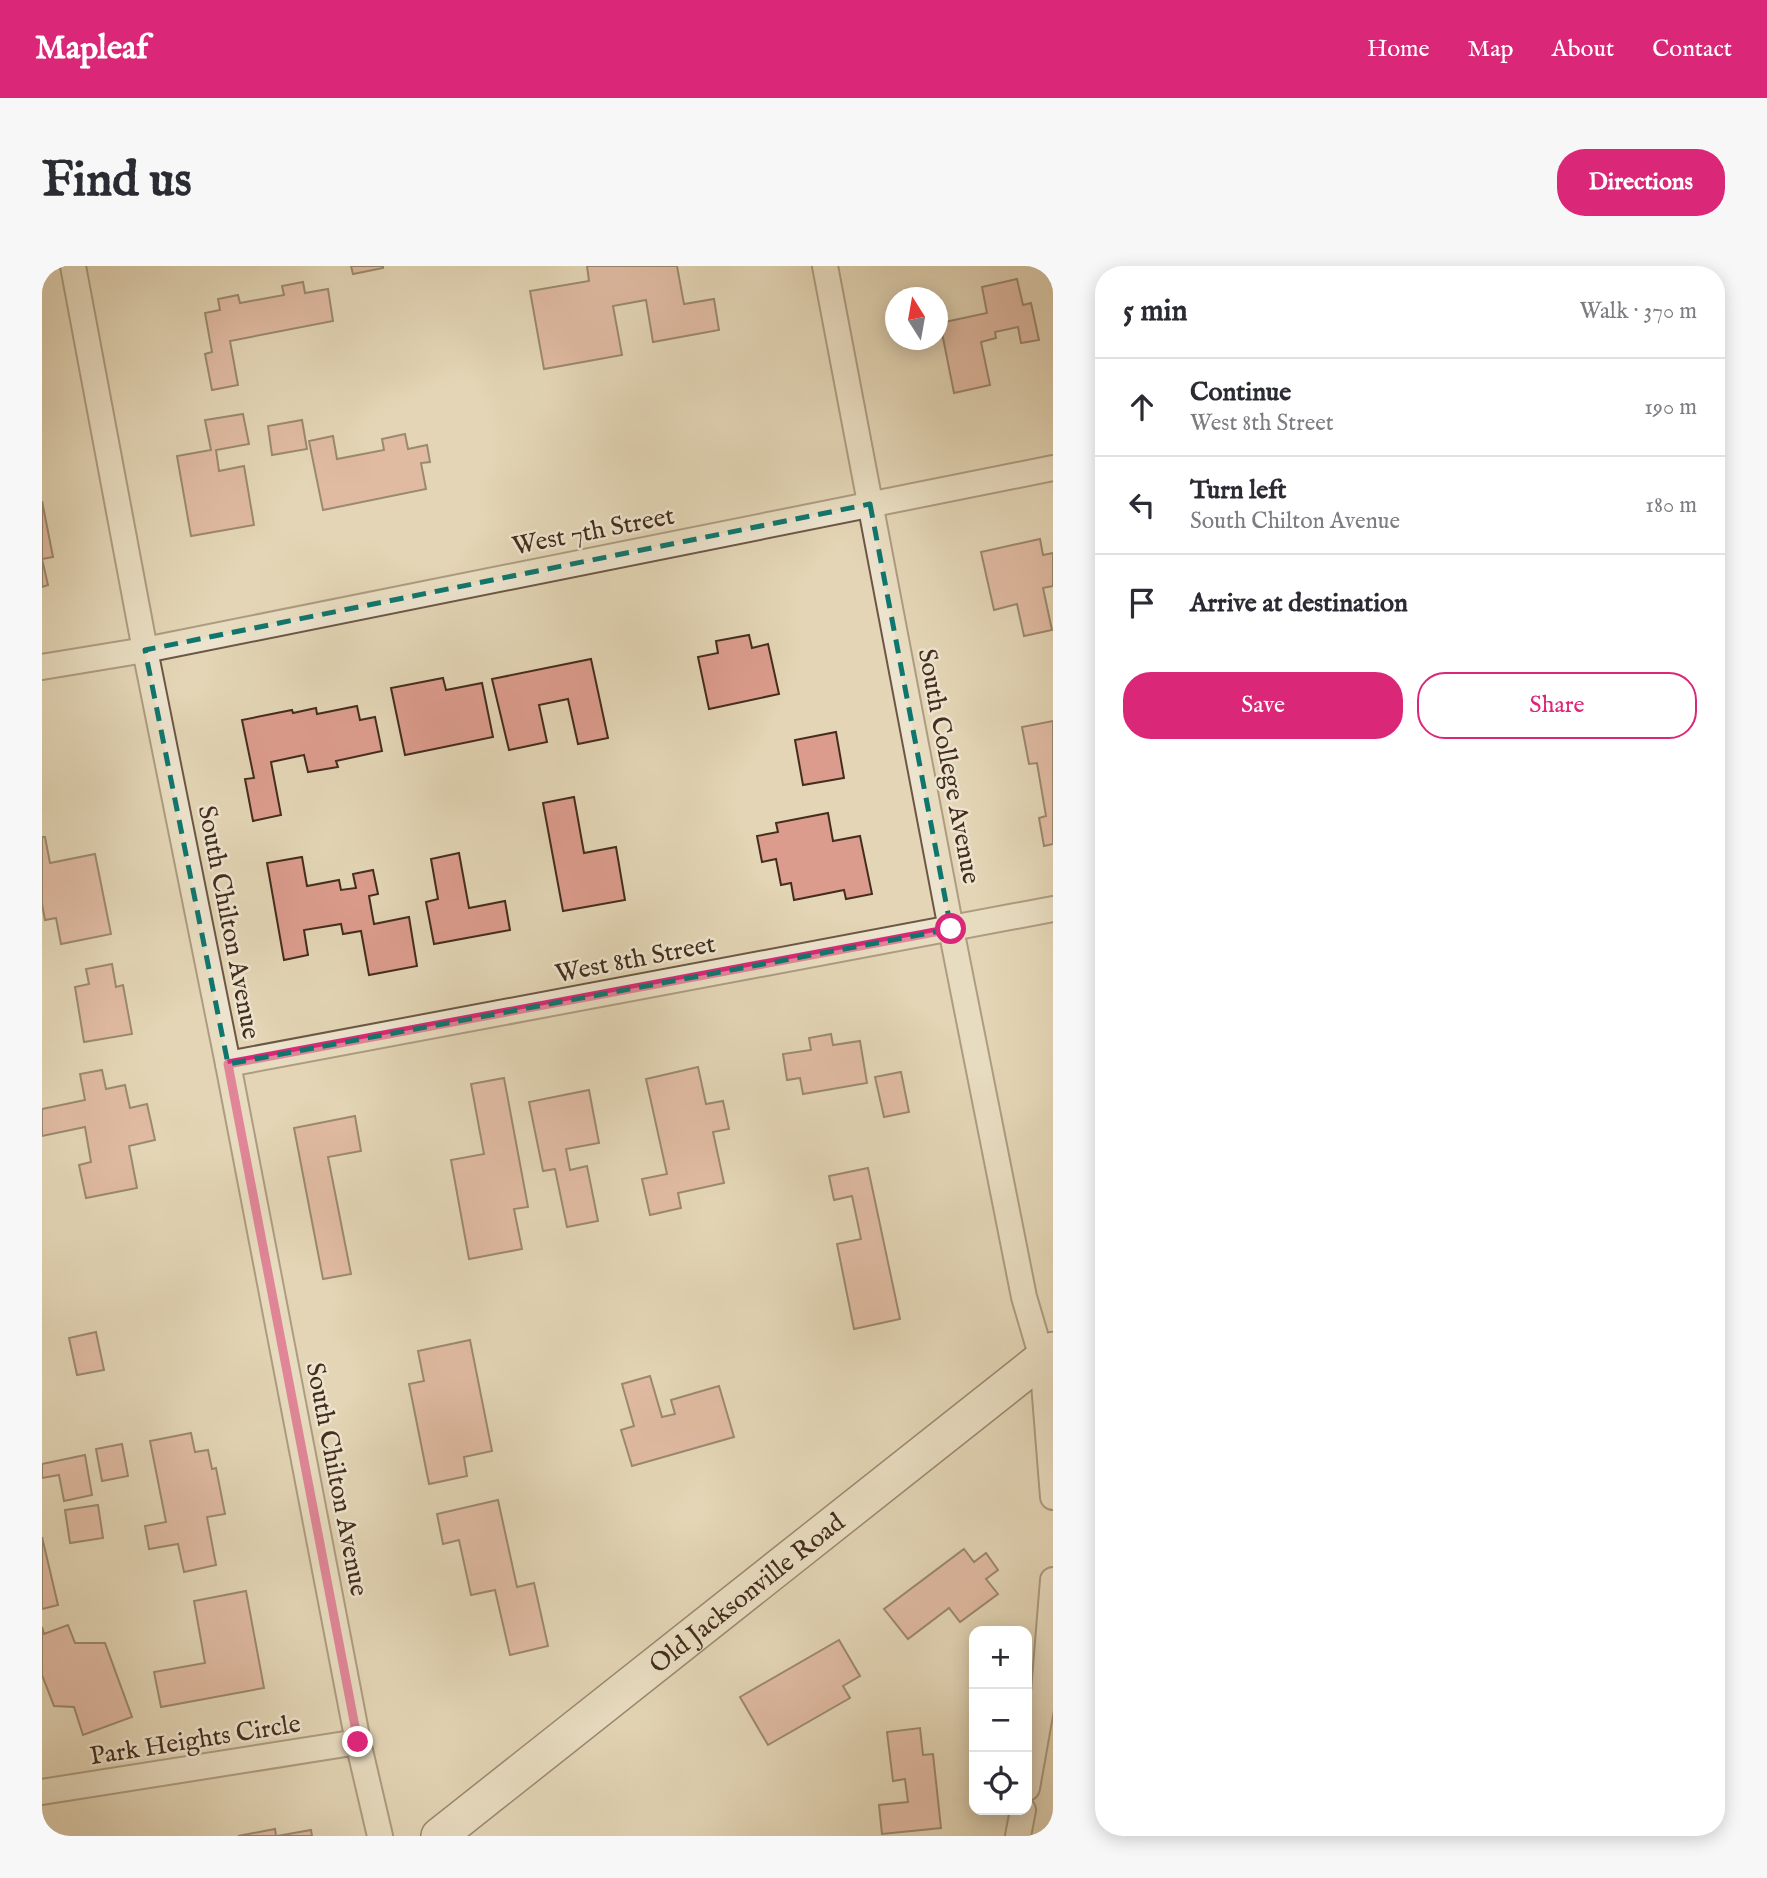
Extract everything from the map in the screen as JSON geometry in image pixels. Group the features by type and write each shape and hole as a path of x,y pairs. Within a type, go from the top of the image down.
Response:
{"main road":[{"name":"Old Jacksonville Road","path":"439,1836 1049,1354"}],"street":[{"name":"South Chilton Avenue","path":"74,266 145,650 228,1064 358,1742 380,1836"},
{"name":"South College Avenue","path":"825,266 1024,1297 1049,1354 1053,1497"},
{"name":"West 7th Street","path":"145,650 1053,468"},
{"path":"42,667 145,650"},
{"name":"West 8th Street","path":"228,1064 1053,909"},
{"path":"1032,1765 1048,1692 1053,1580"},
{"name":"Park Heights Circle","path":"42,1792 358,1742"},
{"path":"1018,1836 1022,1815"}],"highlighted area":[{"path":"870,504 951,929 228,1064 145,650"}],"building":[{"path":"351,266 383,266 383,268 353,274"},
{"path":"587,266 677,266 684,304 714,299 719,330 653,342 646,300 613,306 622,355 544,369 530,291 589,281"},
{"path":"1017,279 1023,305 1031,303 1039,340 1021,343 1018,327 995,332 996,338 981,342 990,385 954,393 945,350 948,350 948,321 987,313 982,287"},
{"path":"303,282 305,293 328,289 333,321 230,341 238,385 212,390 205,354 212,352 205,313 220,310 218,299 238,295 240,303 284,295 282,286"},
{"path":"243,414 249,444 216,450 219,471 244,466 254,525 191,536 177,456 211,450 205,420"},
{"path":"302,420 307,449 272,455 268,426"},
{"path":"405,434 408,449 427,445 430,462 421,463 426,489 323,510 309,441 333,436 337,459 384,450 382,439"},
{"path":"42,501 53,557 42,559"},
{"path":"1040,539 1043,555 1053,553 1053,586 1043,588 1052,630 1024,636 1017,604 994,610 981,552"},
{"path":"42,559 48,585 42,587"},
{"path":"749,635 752,648 768,644 779,694 709,709 698,657 718,653 716,641"},
{"path":"591,659 608,738 578,744 568,699 539,705 547,742 509,750 492,679"},
{"path":"443,678 446,690 482,683 493,737 405,755 391,688"},
{"path":"357,706 360,720 375,717 382,751 336,761 338,767 308,772 304,755 271,762 281,815 253,821 245,779 254,778 242,720 292,710 293,713 316,708 317,714"},
{"path":"1053,721 1053,844 1044,846 1039,818 1046,816 1037,763 1029,764 1022,727"},
{"path":"836,732 844,778 803,785 795,740"},
{"path":"574,797 584,853 616,847 625,900 563,911 543,803"},
{"path":"828,813 833,841 860,836 872,894 846,899 844,890 794,900 791,883 781,885 776,859 762,862 757,836 778,832 776,823"},
{"path":"42,837 45,837 50,863 95,854 111,934 61,944 56,918 45,920 42,904"},
{"path":"459,853 469,908 505,901 510,930 434,944 426,902 438,899 431,859"},
{"path":"302,857 307,886 339,880 341,890 356,888 353,874 373,870 378,894 369,896 374,924 409,917 417,966 369,975 361,931 343,934 341,924 304,930 308,955 284,960 267,863"},
{"path":"112,964 116,987 123,985 132,1034 84,1042 75,987 89,984 86,969"},
{"path":"831,1034 833,1045 860,1041 867,1083 803,1094 800,1078 787,1080 783,1054 811,1050 809,1038"},
{"path":"698,1067 706,1104 723,1101 729,1129 713,1132 724,1183 678,1193 681,1208 650,1215 642,1179 667,1174 646,1079"},
{"path":"102,1070 106,1089 125,1085 130,1108 147,1104 155,1140 129,1146 137,1188 86,1198 79,1165 91,1162 85,1127 42,1136 42,1109 85,1100 80,1074"},
{"path":"901,1072 909,1112 884,1117 875,1077"},
{"path":"504,1078 528,1207 514,1209 522,1249 469,1259 451,1160 484,1154 471,1084"},
{"path":"589,1090 599,1143 566,1149 570,1170 587,1166 598,1221 567,1227 555,1169 543,1171 529,1102"},
{"path":"355,1116 361,1151 328,1157 351,1274 323,1279 294,1128"},
{"path":"868,1168 900,1319 854,1329 837,1244 861,1239 852,1196 834,1200 829,1176"},
{"path":"96,1332 104,1370 77,1375 69,1338"},
{"path":"470,1340 492,1451 464,1457 467,1476 429,1484 409,1384 424,1381 418,1351"},
{"path":"650,1376 662,1417 675,1414 671,1400 719,1386 734,1437 632,1466 621,1430 634,1426 622,1384"},
{"path":"191,1433 195,1452 208,1450 212,1469 216,1468 225,1514 207,1517 216,1565 184,1572 178,1544 149,1549 145,1526 166,1522 150,1441"},
{"path":"122,1444 128,1476 102,1481 96,1449"},
{"path":"85,1455 92,1495 64,1501 59,1475 42,1478 42,1464"},
{"path":"498,1500 517,1587 534,1583 548,1646 510,1655 495,1590 471,1595 459,1540 443,1544 437,1514"},
{"path":"98,1505 103,1538 70,1543 65,1510"},
{"path":"42,1537 58,1605 42,1609"},
{"path":"964,1549 974,1562 986,1553 998,1570 986,1579 998,1594 960,1622 949,1608 908,1639 884,1609"},
{"path":"246,1591 264,1688 161,1707 154,1672 205,1663 194,1601"},
{"path":"68,1625 75,1643 105,1643 132,1717 83,1735 74,1707 54,1706 42,1675 42,1627 44,1634"},
{"path":"839,1640 860,1676 843,1686 850,1698 768,1745 740,1697"},
{"path":"920,1728 923,1755 933,1754 941,1828 882,1834 879,1805 908,1802 905,1779 893,1781 887,1732"},
{"path":"275,1829 276,1836 238,1836"},
{"path":"311,1830 312,1836 277,1836"}],"route":[{"path":"358,1742 228,1064 951,929"}]}
